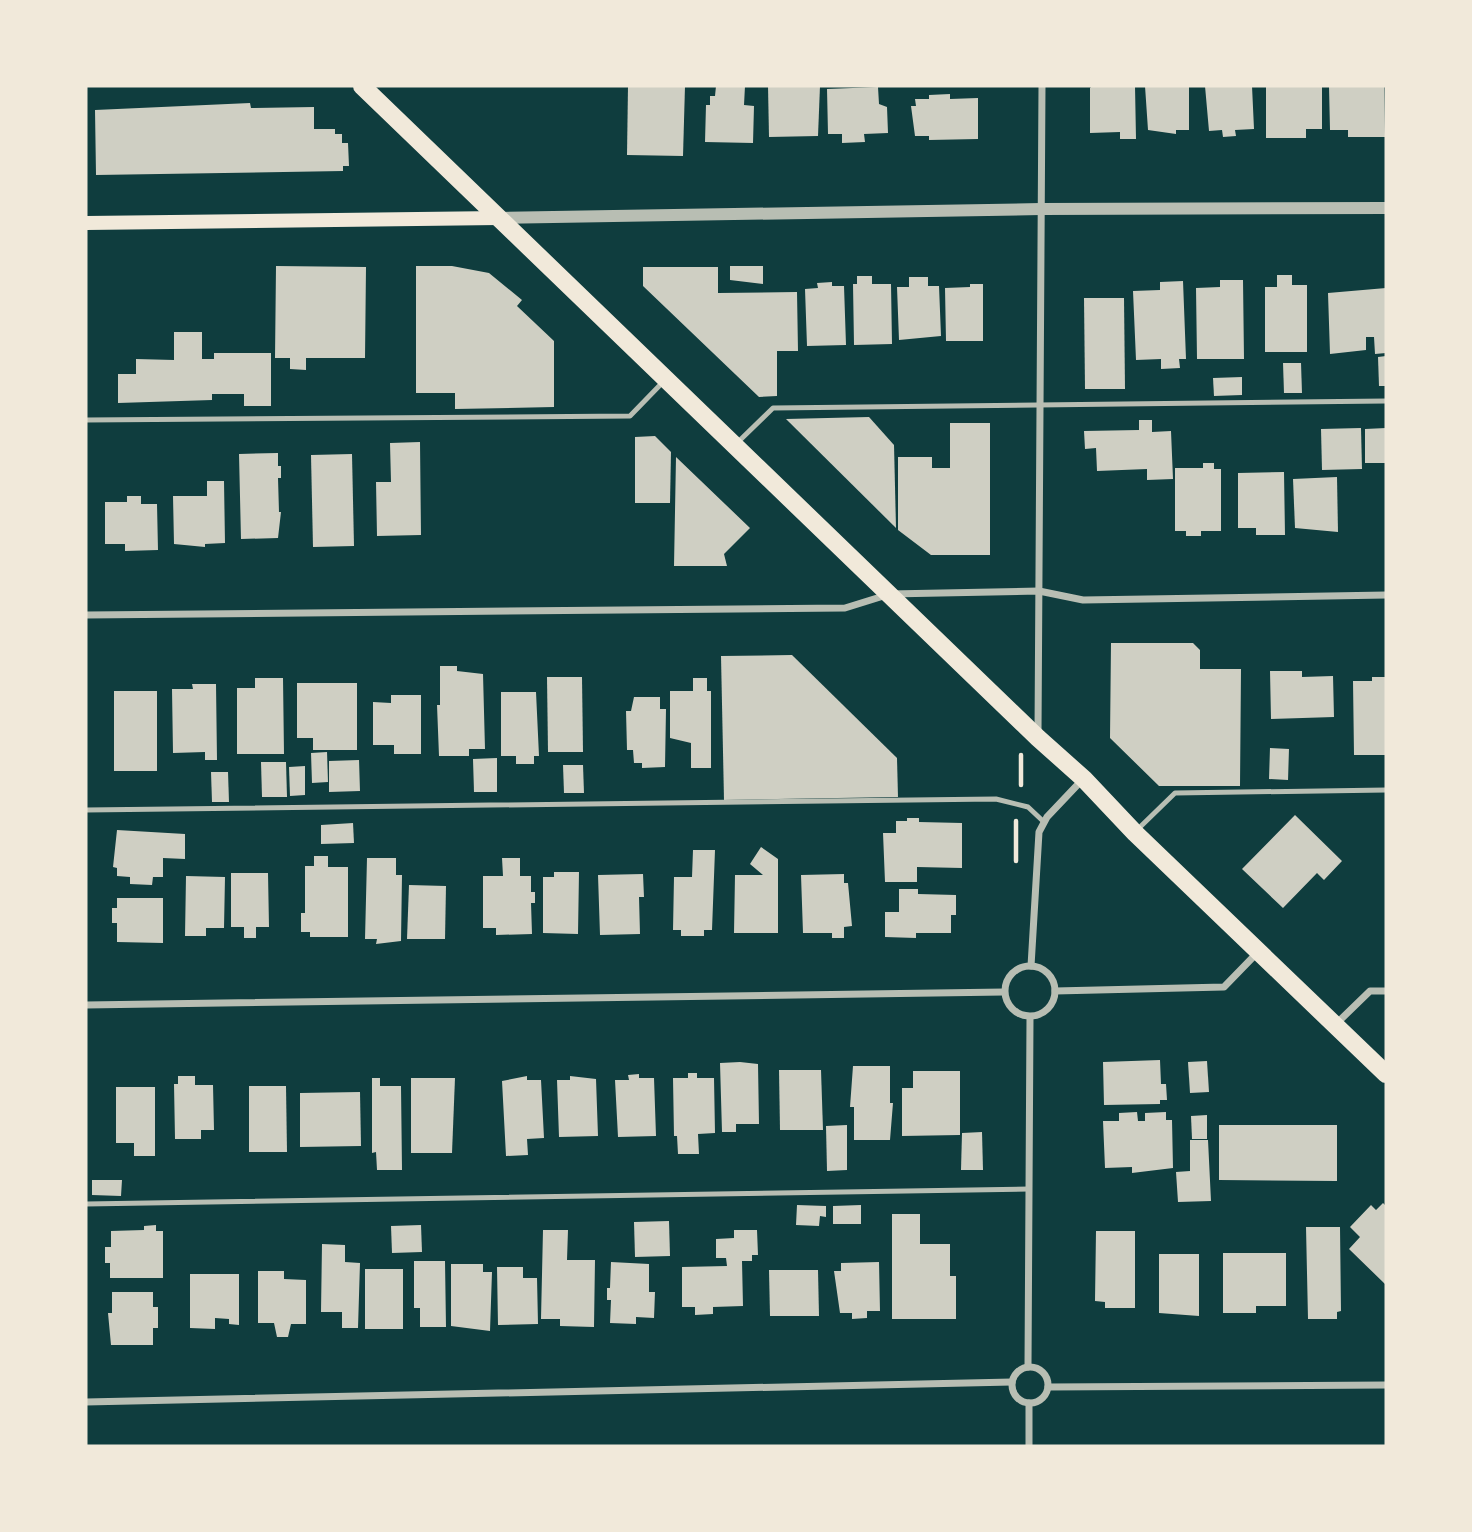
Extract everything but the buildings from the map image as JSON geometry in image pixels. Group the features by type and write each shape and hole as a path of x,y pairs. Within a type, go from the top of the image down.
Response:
{"main road":[{"path":"362,86 1038,738 1084,779 1135,833 1386,1074"},
{"path":"86,223 499,218"}],"street":[{"path":"1038,738 1042,86"},
{"path":"499,218 1041,209 1386,208"},
{"path":"86,615 845,607 890,594 1039,591 1083,600 1386,595"},
{"path":"1031,966 1037,845 1044,822 1084,779"},
{"path":"1055,991 1224,987 1259,951"},
{"path":"1031,966 1049,975 1055,991 1050,1007 1044,1013 1030,1017 1011,1009 1004,992 1012,972 1031,966"},
{"path":"1335,1025 1370,991 1386,991"},
{"path":"86,1005 1004,992"},
{"path":"1028,1367 1030,1017"},
{"path":"1028,1367 1043,1372 1048,1387 1039,1401 1029,1403 1018,1398 1012,1382 1017,1372 1028,1367"},
{"path":"86,1402 1012,1382"},
{"path":"1048,1387 1386,1385"},
{"path":"1029,1403 1029,1446"}],"lane":[{"path":"86,419 630,416 666,380"},
{"path":"734,446 773,408 1386,401"},
{"path":"1135,833 1175,793 1386,790"},
{"path":"86,810 996,799 1028,807 1044,822"},
{"path":"86,1204 1029,1189"}]}
